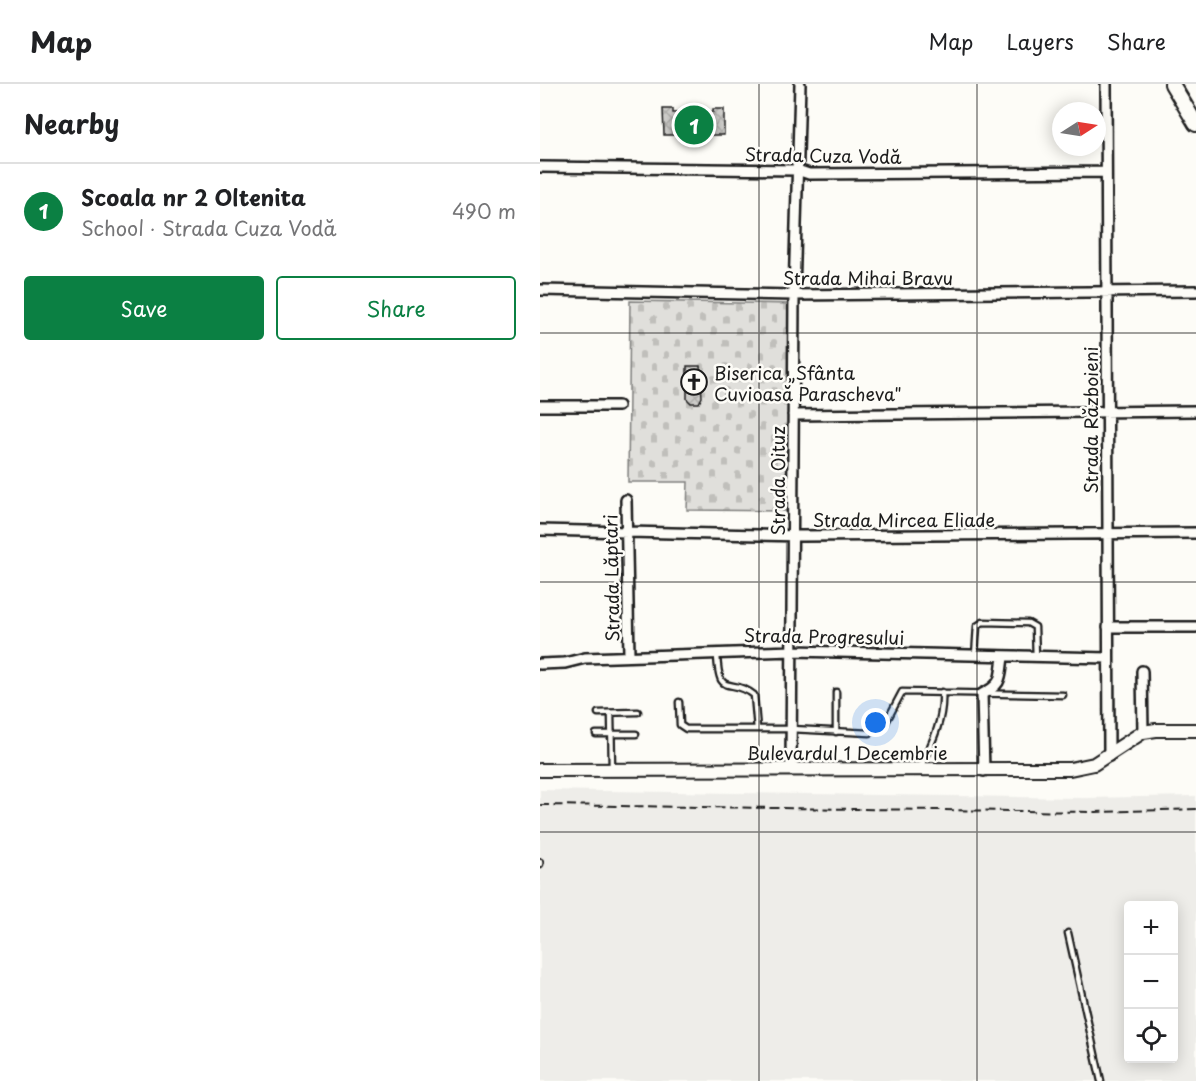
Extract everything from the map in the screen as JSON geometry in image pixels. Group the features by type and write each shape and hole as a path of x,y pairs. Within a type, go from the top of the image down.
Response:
{"main road":[{"path":"1172,84 1196,124"}],"street":[{"name":"Strada Oituz","path":"791,770 794,295 800,84"},
{"name":"Strada Războieni","path":"1106,84 1109,756"},
{"name":"Strada Cuza Vodă","path":"540,167 797,170 809,174 1106,172"},
{"name":"Strada Mihai Bravu","path":"540,290 794,295 1196,291"},
{"path":"540,406 618,406"},
{"path":"793,415 1196,411"},
{"name":"Strada Lăptari","path":"626,500 629,655"},
{"name":"Strada Mircea Eliade","path":"540,530 794,536 1196,533"},
{"path":"1108,627 1196,627"},
{"name":"Strada Progresului","path":"540,664 629,655 793,651 1108,658"},
{"path":"984,771 982,694 996,688 1000,681 1002,657"},
{"path":"1142,671 1143,732 1196,730"},
{"name":"Bulevardul 1 Decembrie","path":"540,770 1070,770 1094,764 1143,732"}],"lane":[{"path":"975,656 977,626 983,622 1028,623 1035,627 1036,658"},
{"path":"716,652 718,677 723,684 754,695 757,729"},
{"path":"836,692 836,732"},
{"path":"679,702 680,725 686,729 792,729 870,733 884,726 902,692 1063,695"},
{"path":"919,770 938,731 943,706 942,692"},
{"path":"598,712 638,712"},
{"path":"611,713 612,770"},
{"path":"596,734 636,734"},
{"path":"1068,933 1101,1081"}],"shaded area":[{"path":"540,790 1085,798 1196,796 1196,1081 540,1081"}],"green space":[{"path":"630,301 793,304 788,511 687,510 688,482 628,482"}],"building":[{"path":"663,109 673,109 673,113 713,112 713,109 724,109 724,135 664,135"},
{"name":"Biserica „Sfânta Cuvioasă Parascheva\"","path":"687,366 700,366 702,397 699,403 691,403 687,399"}],"railway":[{"path":"540,805 1096,812 1196,809"}],"place":[{"name":"Scoala nr 2 Oltenita","path":"694,125"},
{"name":"Biserica „Sfânta Cuvioasă Parascheva\"","path":"694,382"}]}
